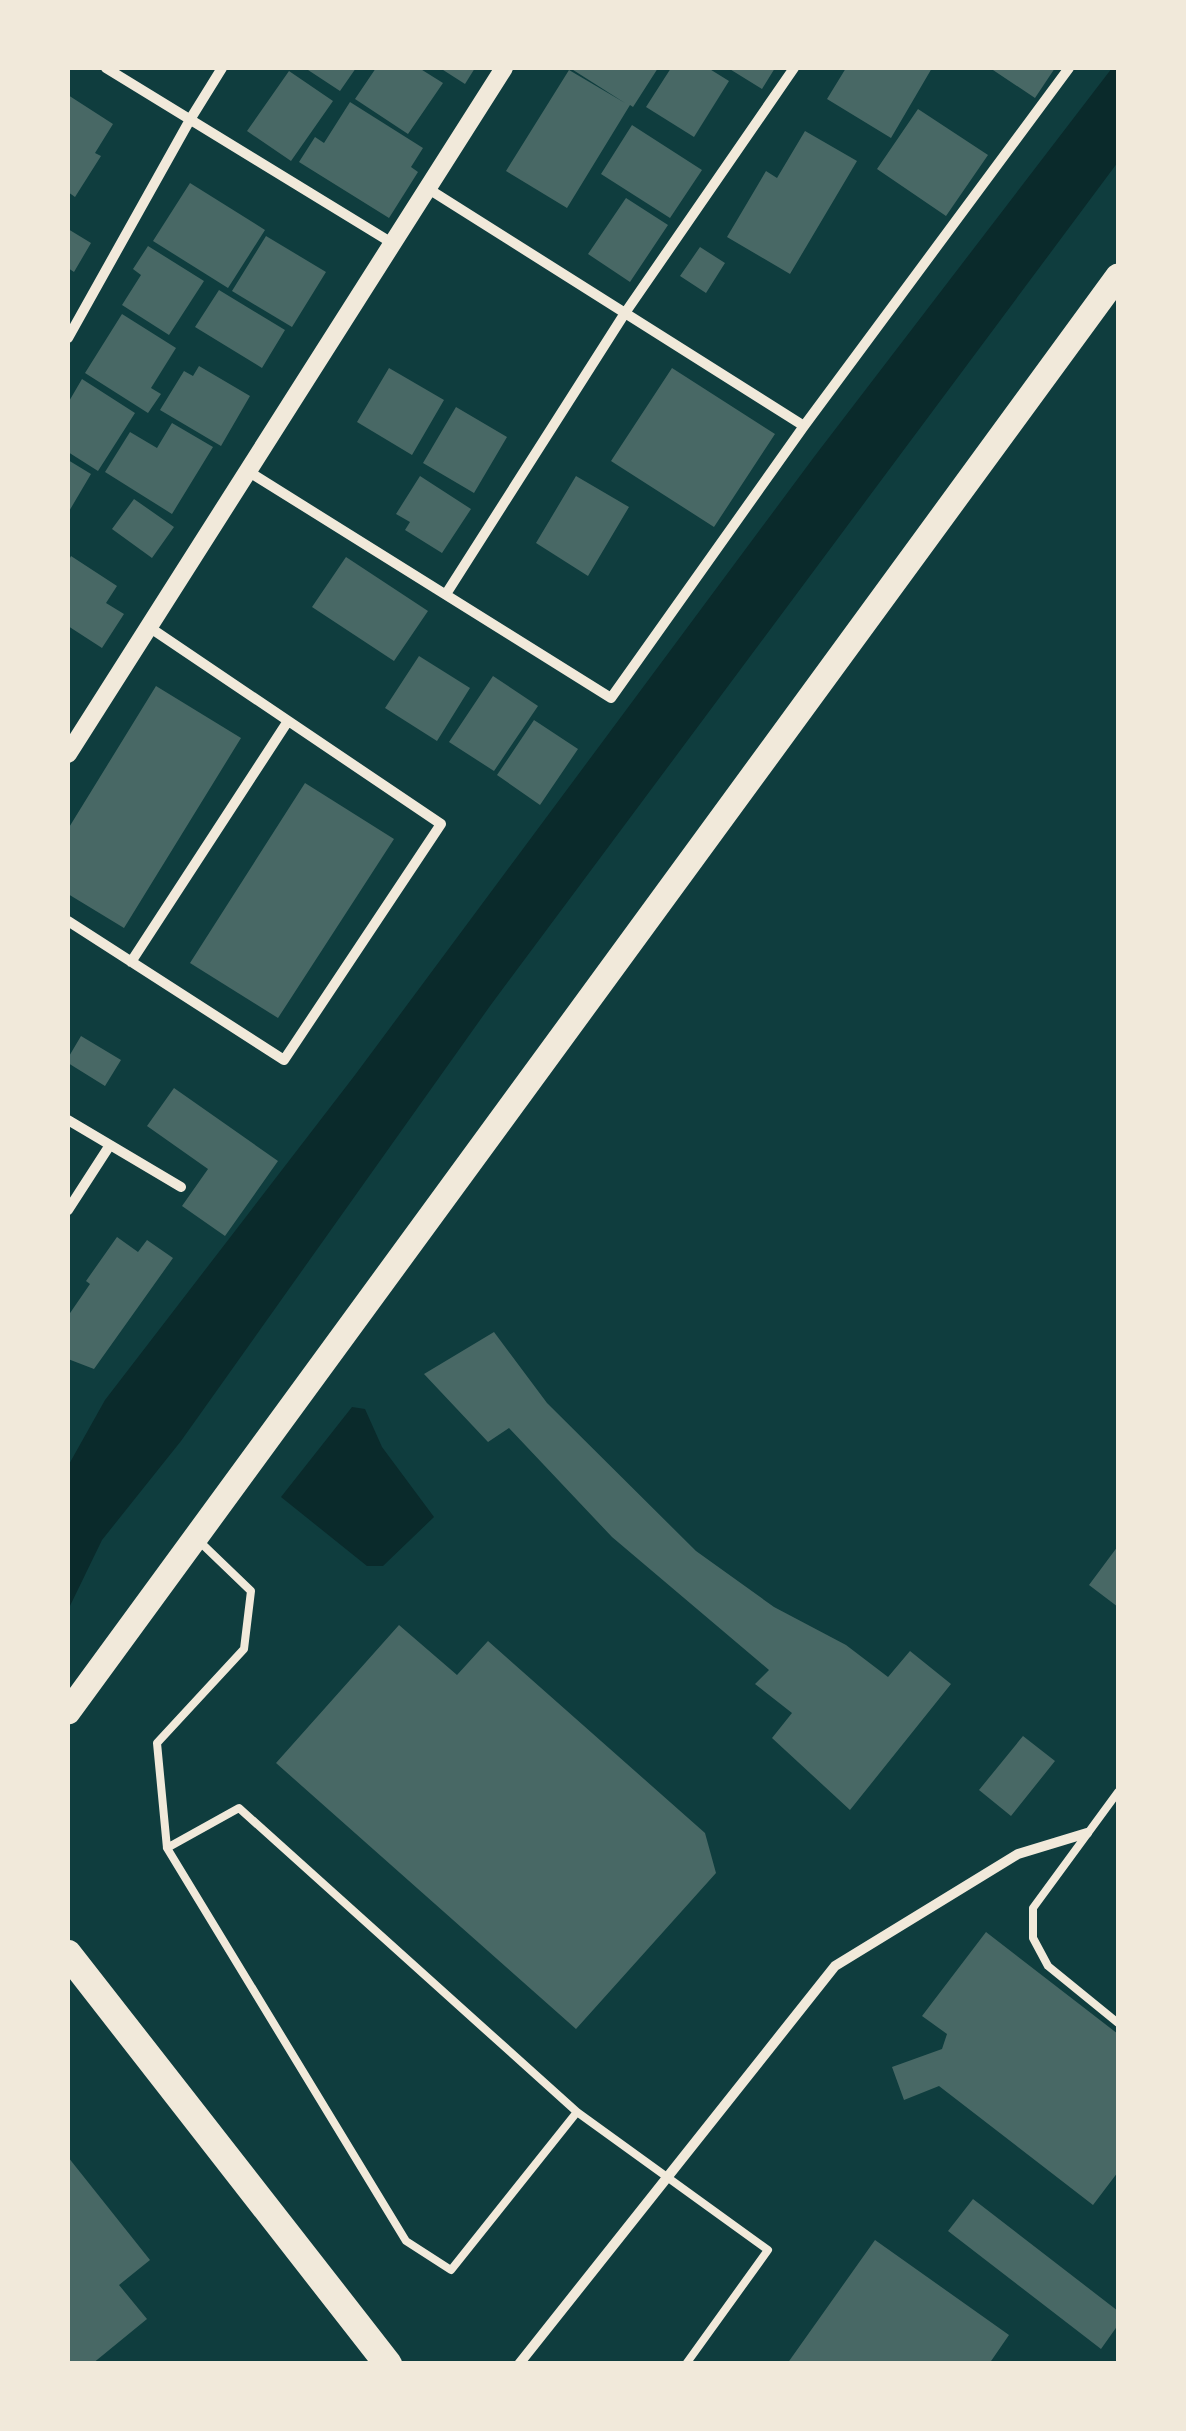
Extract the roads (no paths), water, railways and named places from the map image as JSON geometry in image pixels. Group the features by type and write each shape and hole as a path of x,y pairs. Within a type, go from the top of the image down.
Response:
{"highway":[{"path":"68,1954 388,2364"}],"main road":[{"path":"68,1712 1118,276"}],"street":[{"path":"106,68 392,244"},
{"path":"68,338 222,68"},
{"path":"68,754 504,68"},
{"path":"446,594 625,313 794,68"},
{"path":"246,470 611,698 804,426 1069,68"},
{"path":"428,188 804,426"},
{"path":"68,921 284,1060 441,824 148,627"},
{"path":"131,962 288,721"},
{"path":"68,1120 181,1187"},
{"path":"68,1210 110,1145"},
{"path":"519,2364 835,1966 1018,1854 1087,1832"}],"lane":[{"path":"196,1537 251,1591 244,1649 157,1743 167,1848 406,2241 451,2270 577,2112"},
{"path":"1118,1792 1033,1908 1033,1938 1048,1966 1118,2022"},
{"path":"167,1848 238,1808 577,2112 768,2250 686,2364"}],"water":[{"path":"1112,68 1118,68 1118,162 490,1006 181,1441 102,1540 68,1610 68,1466 105,1400 355,1075 814,457"},
{"path":"352,1407 365,1409 382,1447 434,1517 383,1566 367,1566 281,1497"}]}
